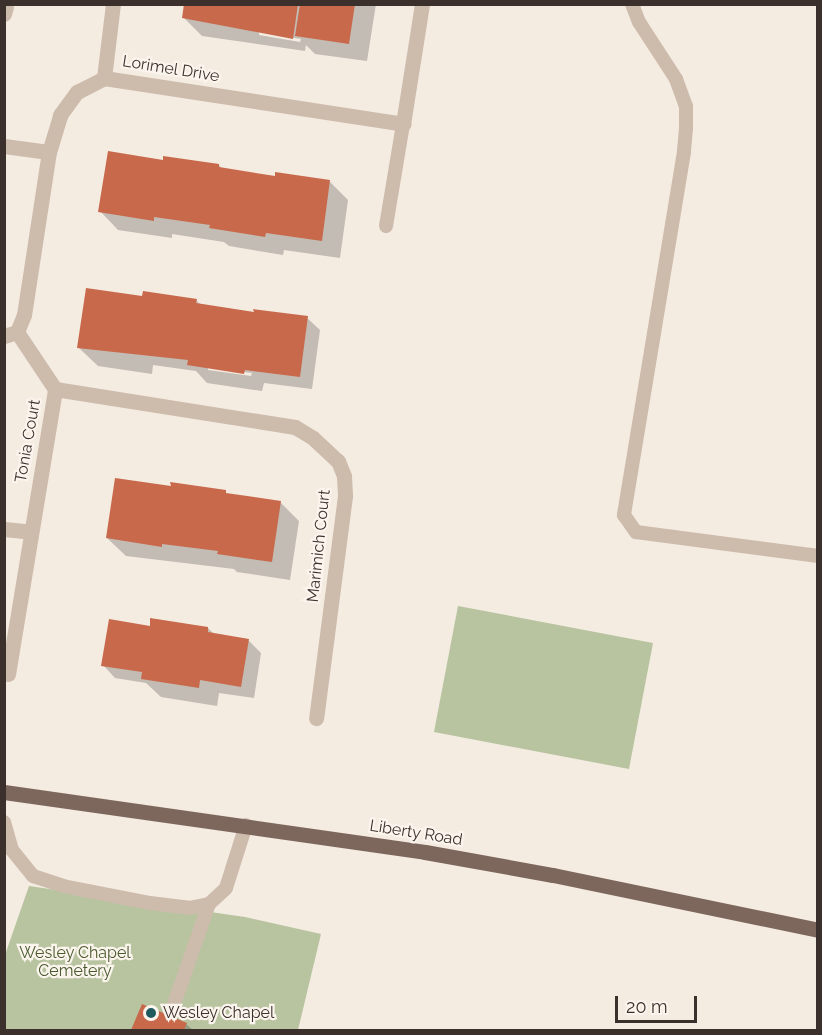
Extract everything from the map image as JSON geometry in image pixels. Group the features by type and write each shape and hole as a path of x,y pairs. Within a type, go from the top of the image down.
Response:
{"main road":[{"name":"Liberty Road","path":"4,792 246,825 553,875 818,930"}],"street":[{"path":"104,78 113,4"},
{"path":"403,124 422,4"},
{"name":"Lorimel Drive","path":"11,334 24,315 49,152 60,115 77,92 104,78 403,124"},
{"path":"4,146 49,152"},
{"name":"Tonia Court","path":"8,674 55,389 11,334"},
{"name":"Marimich Court","path":"55,389 295,427 313,438 338,461 344,476 345,496 316,718"},
{"path":"4,529 31,532"}],"lane":[{"path":"632,4 639,22 676,79 686,106 686,128 684,152 624,515 636,532 818,556"},
{"path":"386,226 403,124"},
{"path":"4,822 12,850 33,876 63,886 150,903 189,909 209,904"},
{"path":"172,1010 209,904 226,888 246,825"}],"green space":[{"path":"458,606 653,643 629,769 434,732"},
{"name":"Wesley Chapel Cemetery","path":"29,886 245,917 321,934 298,1030 5,1030 5,955"}],"building":[{"path":"184,4 298,4 293,39 182,18"},
{"path":"300,4 355,4 349,44 295,36"},
{"path":"108,151 163,160 163,156 219,164 219,167 275,176 275,172 330,180 322,241 266,233 265,237 209,228 210,225 154,217 154,221 98,212"},
{"path":"86,288 142,296 143,291 197,299 196,303 254,312 253,309 308,316 300,377 245,370 244,374 187,365 188,360 77,348"},
{"path":"115,478 171,486 170,482 281,501 272,562 217,554 218,551 162,544 162,547 106,538"},
{"path":"150,618 208,627 208,632 249,639 241,687 200,680 199,688 141,679 142,672 101,666 109,619 150,626"},
{"name":"Wesley Chapel","path":"142,1004 187,1023 184,1030 131,1030"}],"place":[{"name":"Wesley Chapel","path":"151,1013"}]}
